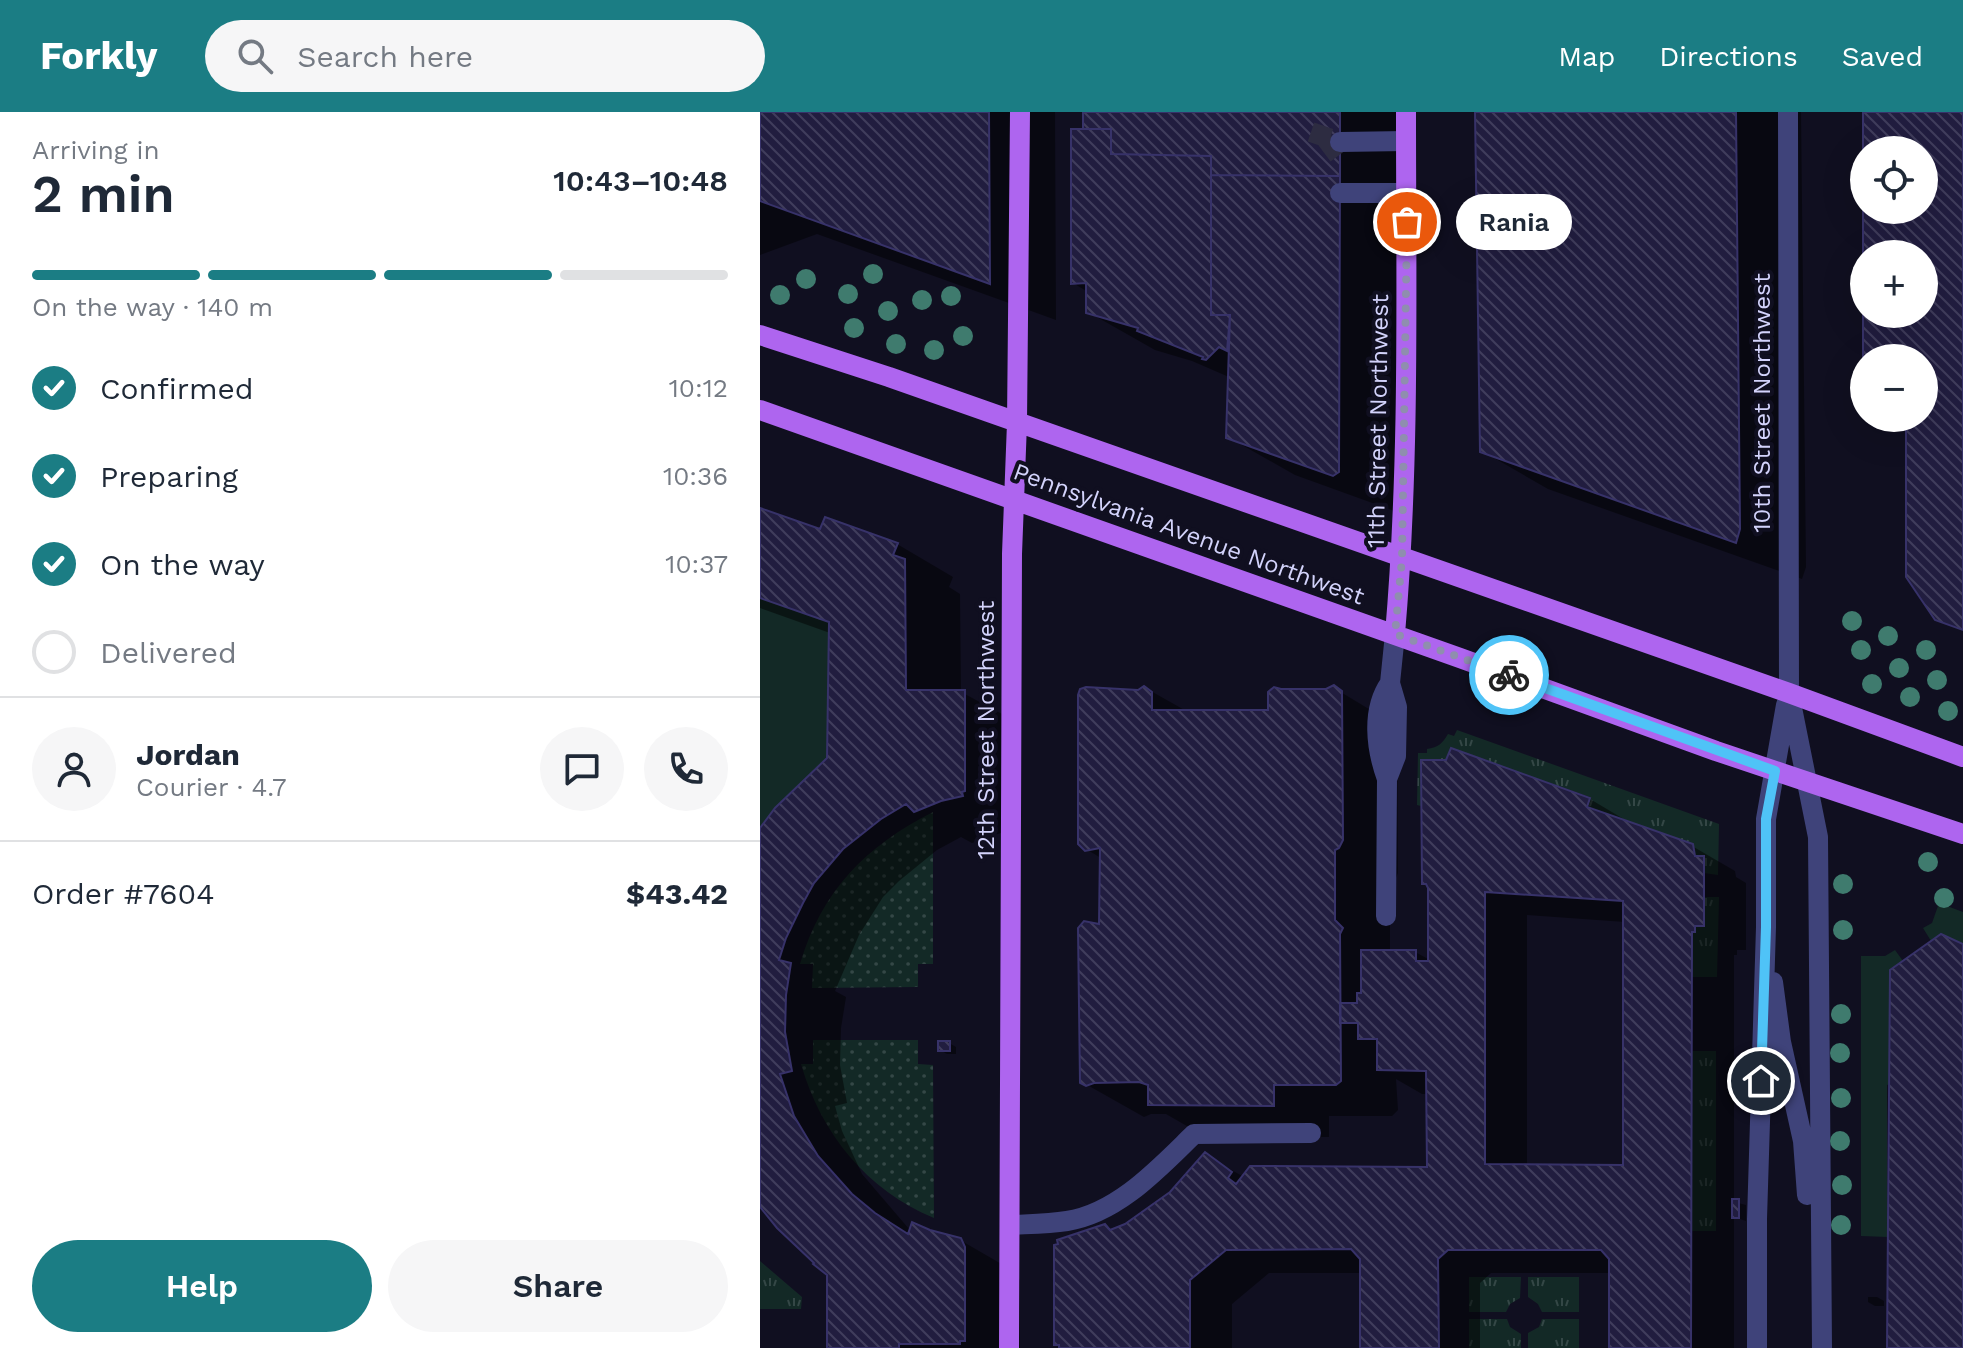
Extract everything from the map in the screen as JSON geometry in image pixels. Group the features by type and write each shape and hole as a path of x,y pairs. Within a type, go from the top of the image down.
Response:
{"main road":[{"name":"12th Street Northwest","path":"1009,1348 1013,499 1017,423 1020,112"},
{"name":"11th Street Northwest","path":"1395,634 1402,559 1406,112"},
{"name":"Pennsylvania Avenue Northwest","path":"760,335 889,377 1963,757"},
{"name":"Pennsylvania Avenue Northwest","path":"760,410 1806,782 1963,834"}],"street":[{"name":"10th Street Northwest","path":"1757,1348 1766,819 1789,693 1788,112"},
{"path":"1340,142 1406,141"},
{"path":"1340,193 1407,193"},
{"path":"1386,916 1387,779 1378,755 1378,706 1390,683 1395,634"},
{"name":"10th Street Northwest","path":"1789,693 1818,837 1822,1348"},
{"path":"1766,927 1781,1042 1803,1141 1807,1174 1809,1348"},
{"path":"1010,1225 1069,1221 1112,1205 1159,1168 1194,1134 1311,1133"}],"green space":[{"path":"760,598 829,622 827,758 775,808 760,828"},
{"path":"1457,730 1719,824 1718,875 1704,873 1704,856 1695,856 1693,844 1587,807 1590,797 1451,749 1446,760 1421,761 1421,806 1417,805 1418,753 1427,753 1427,749 1440,744 1448,734 1454,736"},
{"path":"933,812 933,964 918,964 918,987 812,988 813,964 800,964 809,938 834,892 867,856 909,825"},
{"path":"1704,897 1719,897 1717,977 1692,977 1692,932 1695,932 1695,926 1704,926"},
{"path":"1939,903 1963,912 1963,944 1941,935 1931,941 1923,928 1932,923"},
{"path":"1895,950 1903,961 1890,971 1887,1237 1861,1236 1861,956 1885,956"},
{"path":"813,1040 918,1040 918,1064 933,1065 934,1218 888,1192 850,1157 834,1136 810,1090 801,1064 813,1064"},
{"path":"1692,1051 1716,1051 1716,1231 1691,1231"},
{"path":"760,1261 802,1297 801,1309 760,1309"},
{"path":"1469,1277 1521,1277 1520,1298 1510,1304 1506,1312 1469,1312"},
{"path":"1528,1277 1579,1277 1579,1312 1542,1312 1538,1304 1528,1297"},
{"path":"1469,1319 1507,1319 1510,1327 1521,1334 1521,1348 1469,1348"},
{"path":"1542,1319 1579,1319 1579,1348 1528,1348 1528,1333 1539,1327"}],"building":[{"path":"760,112 989,112 990,284 760,201"},
{"path":"1083,112 1340,112 1340,176 1211,175 1211,156 1111,154 1111,129 1083,129"},
{"path":"1475,112 1736,112 1740,529 1736,543 1480,452"},
{"path":"1863,112 1963,112 1963,630 1935,620 1906,577 1906,432 1938,432 1938,344 1863,344 1863,328 1938,328 1938,240 1863,240 1863,224 1938,224 1938,136 1863,136"},
{"path":"1071,129 1111,129 1111,154 1211,156 1211,315 1230,315 1227,351 1219,347 1206,360 1202,359 1137,331 1138,328 1086,313 1086,283 1071,284"},
{"path":"1211,175 1340,176 1339,472 1333,476 1226,438 1230,315 1211,315"},
{"path":"760,508 820,529 825,517 898,543 893,555 905,559 906,690 965,690 963,796 914,812 906,804 843,849 814,883 786,938 779,960 791,963 785,1032 792,1071 780,1074 794,1116 818,1156 852,1194 875,1213 908,1234 912,1222 961,1238 965,1247 965,1341 960,1341 960,1344 827,1348 827,1275 777,1228 760,1207 760,828 775,808 827,758 829,622 760,598"},
{"path":"1334,685 1342,691 1343,840 1335,850 1335,920 1343,928 1340,934 1341,1081 1336,1085 1274,1085 1274,1106 1148,1105 1148,1085 1139,1082 1086,1086 1080,1083 1078,928 1084,921 1099,924 1100,848 1085,851 1078,844 1080,689 1138,690 1144,686 1152,692 1152,710 1268,710 1268,692 1274,687 1326,689"},
{"path":"1451,748 1590,798 1587,807 1693,844 1695,856 1704,856 1704,926 1695,926 1695,932 1692,932 1691,1348 1609,1348 1609,1259 1601,1250 1448,1250 1438,1259 1439,1348 1360,1348 1360,1259 1351,1249 1226,1250 1190,1280 1190,1348 1059,1348 1059,1345 1054,1345 1054,1245 1058,1244 1057,1240 1105,1224 1110,1230 1125,1224 1170,1192 1205,1152 1232,1172 1228,1178 1236,1184 1250,1166 1427,1167 1426,1071 1377,1070 1377,1039 1358,1039 1358,1023 1340,1023 1340,1003 1357,1003 1357,993 1361,993 1361,950 1416,950 1416,961 1428,961 1428,888 1422,884 1421,760 1446,760","holes":["1485,892 1623,901 1623,1165 1485,1164"]},
{"path":"1941,934 1963,944 1963,1348 1887,1348 1890,970"},
{"path":"938,1041 950,1041 950,1051 938,1051"},
{"path":"1732,1199 1739,1199 1739,1218 1732,1218"}],"tunnel":[{"path":"1311,132 1340,142 1324,154"}],"way so far":[{"path":"1407,222 1404,493 1395,634 1509,675"}],"place":[{"name":"Rania","path":"1407,222"}],"route":[{"path":"1509,675 1775,771 1766,819 1761,1081"}]}
